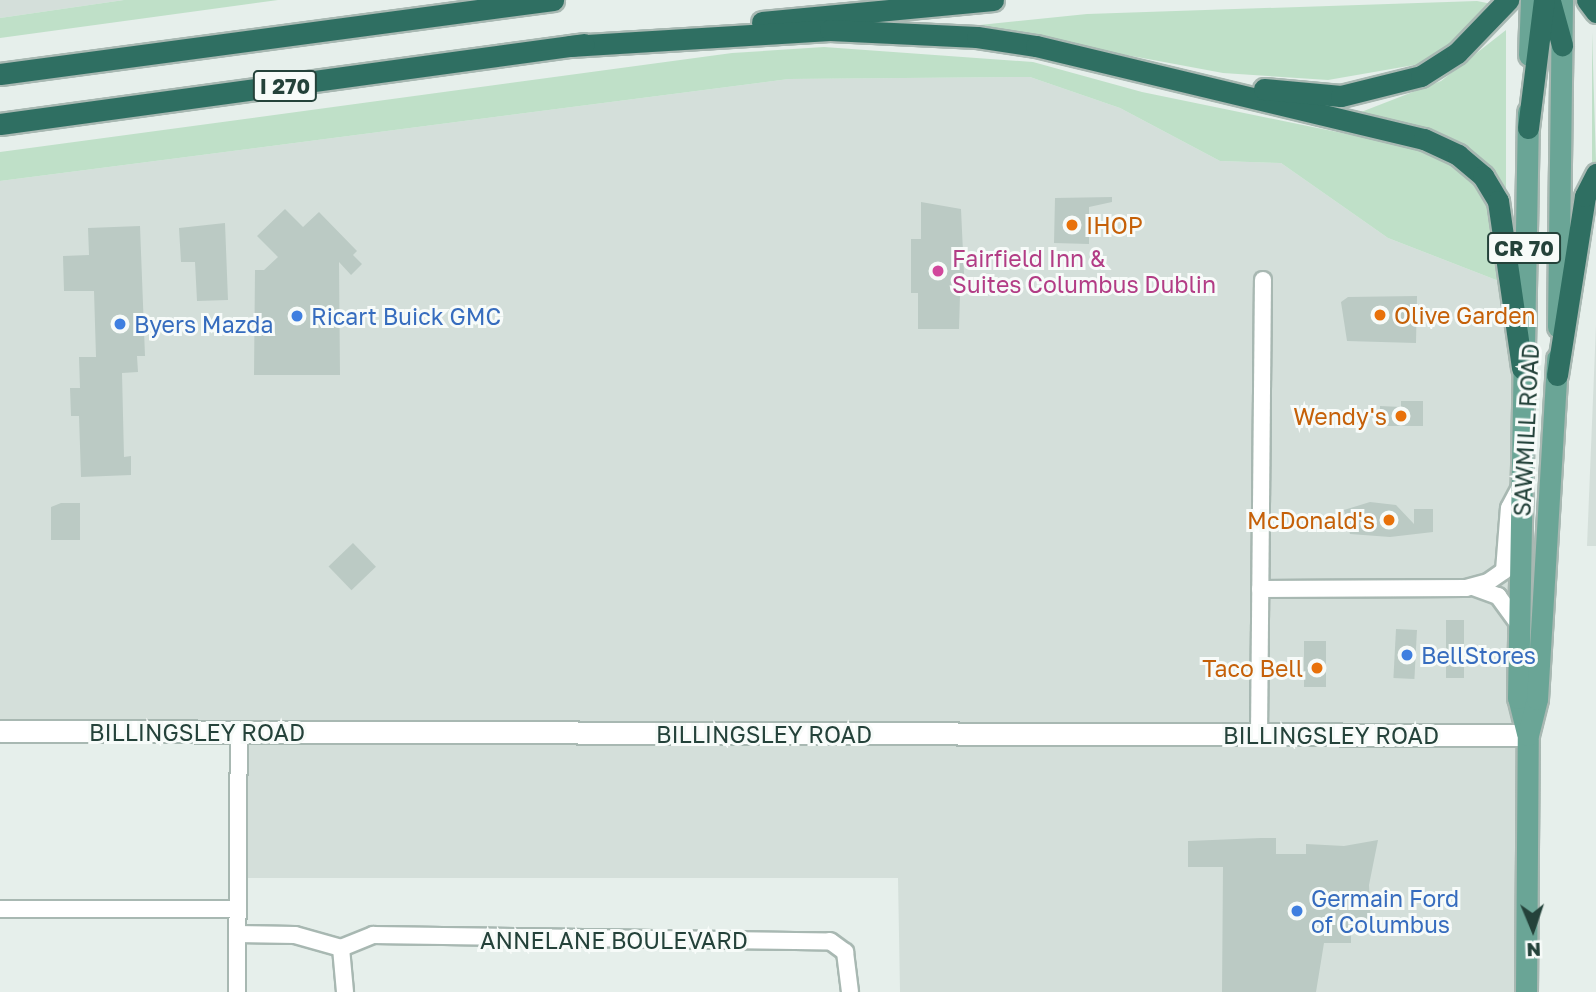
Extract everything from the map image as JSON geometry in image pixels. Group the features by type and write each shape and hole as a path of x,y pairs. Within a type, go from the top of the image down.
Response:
{"highway":[{"name":"I 270","path":"0,74 553,0"},
{"name":"I 270","path":"0,124 823,14 993,0"},
{"path":"1587,0 1596,12"},
{"path":"1151,72 1341,96 1421,76 1457,53 1504,7"},
{"path":"1547,9 1562,45"},
{"path":"1528,128 1547,9"},
{"path":"570,46 830,30 921,33 1036,46 1424,139 1458,155 1483,176 1498,201 1522,368"},
{"path":"1557,375 1585,196 1596,174"}],"main road":[{"name":"SAWMILL ROAD","path":"1526,992 1528,735 1537,699 1557,375 1562,45"},
{"name":"SAWMILL ROAD","path":"1528,128 1518,698 1528,735"}],"street":[{"path":"1259,734 1263,280"},
{"path":"1473,587 1504,571 1509,508 1521,485"},
{"path":"1260,589 1473,587 1498,596 1519,625"},
{"name":"BILLINGSLEY ROAD","path":"0,731 1528,735"},
{"path":"237,992 239,732"},
{"path":"0,909 238,909"},
{"path":"237,934 295,935 341,948 345,992"},
{"name":"ANNELANE BOULEVARD","path":"341,948 373,935 830,941 845,952 850,992"}],"shaded area":[{"path":"0,0 124,0 0,18"},
{"path":"1030,77 1120,108 1220,161 1281,163 1388,238 1504,283 1522,368 1526,992 900,992 898,878 238,878 238,732 0,731 0,181 789,79"},
{"path":"1596,325 1596,546 1587,546"}],"green space":[{"path":"124,0 278,0 0,38 0,18"},
{"path":"1477,1 1492,4 1455,44 1420,64 1328,80 1223,73 970,26 1087,14"},
{"path":"1506,30 1506,195 1466,147 1356,114 1441,81"},
{"path":"1592,32 1596,163 1592,169"},
{"path":"824,47 1033,62 1142,92 1420,149 1455,166 1481,188 1496,215 1504,283 1388,238 1281,163 1220,161 1120,108 1030,77 789,79 0,181 0,152 732,53"}],"building":[{"name":"IHOP","path":"1112,197 1112,202 1089,207 1089,244 1054,243 1055,198"},
{"name":"Fairfield Inn & Suites Columbus Dublin","path":"921,202 961,209 965,295 960,295 959,329 918,329 918,293 911,293 911,239 921,239"},
{"name":"Ricart Buick GMC","path":"285,209 303,227 319,212 357,251 353,255 362,264 351,275 339,262 340,375 254,375 255,270 264,270 278,257 257,236"},
{"path":"225,223 228,300 197,301 195,262 181,262 179,228"},
{"name":"Byers Mazda","path":"140,226 145,356 137,356 138,372 122,373 124,457 131,456 131,475 81,477 79,416 71,416 70,388 80,388 79,357 96,357 94,291 64,291 63,256 89,255 88,228"},
{"name":"Olive Garden","path":"1417,296 1416,343 1347,341 1341,302 1348,297"},
{"name":"Wendy's","path":"1401,401 1423,401 1423,426 1380,426 1380,406 1401,407"},
{"name":"McDonald's","path":"1370,502 1396,505 1414,524 1414,509 1433,509 1433,532 1390,537 1350,534 1344,510"},
{"path":"61,503 80,503 80,540 51,540 51,507"},
{"path":"353,543 376,567 351,590 329,567"},
{"path":"1446,620 1464,620 1464,678 1446,678"},
{"name":"BellStores","path":"1396,629 1417,630 1414,679 1393,678"},
{"name":"Taco Bell","path":"1304,641 1326,641 1326,687 1304,687"},
{"name":"Germain Ford of Columbus","path":"1276,838 1276,854 1306,854 1306,844 1344,846 1378,840 1369,885 1371,926 1351,926 1351,943 1324,943 1316,992 1222,992 1223,867 1188,867 1188,841"}],"place":[{"name":"IHOP","path":"1072,225"},
{"name":"Fairfield Inn & Suites Columbus Dublin","path":"938,271"},
{"name":"Olive Garden","path":"1380,315"},
{"name":"Ricart Buick GMC","path":"297,316"},
{"name":"Byers Mazda","path":"120,324"},
{"name":"Wendy's","path":"1401,416"},
{"name":"McDonald's","path":"1389,520"},
{"name":"BellStores","path":"1407,655"},
{"name":"Taco Bell","path":"1317,668"},
{"name":"Germain Ford of Columbus","path":"1297,911"}]}
